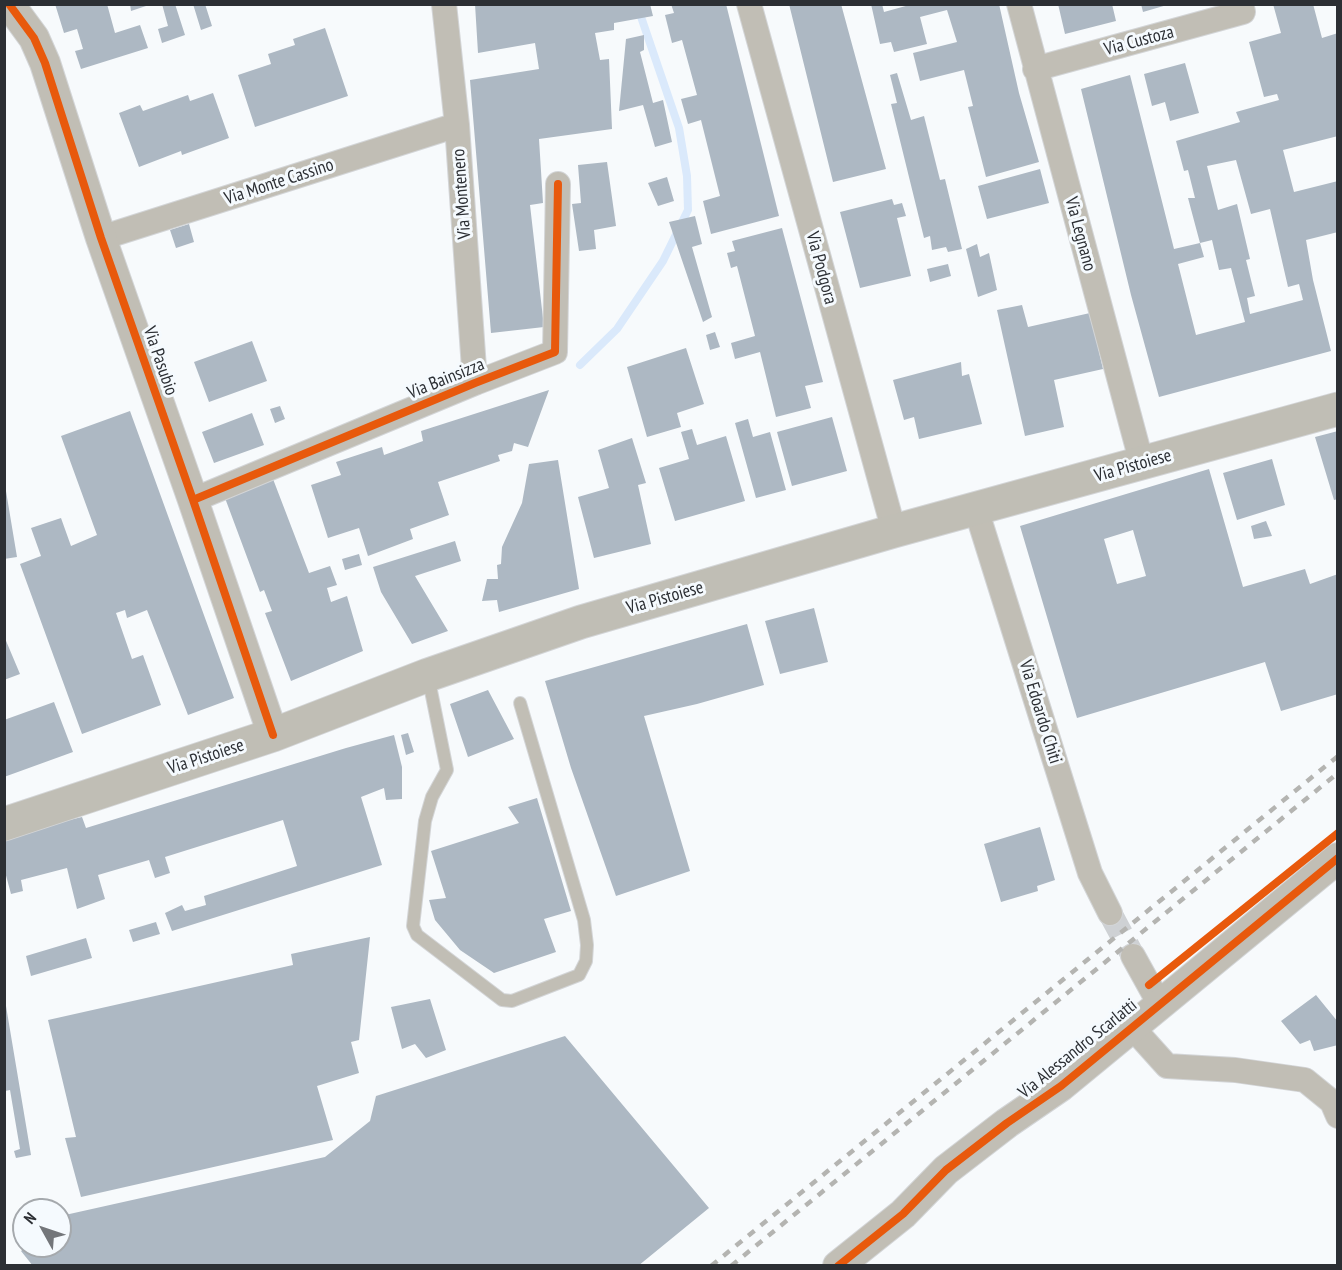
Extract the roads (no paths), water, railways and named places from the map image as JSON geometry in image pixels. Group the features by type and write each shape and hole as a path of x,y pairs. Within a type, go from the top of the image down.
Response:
{"main road":[{"name":"Via Pistoiese","path":"4,824 273,735 428,675 581,622 894,531 1338,409"}],"street":[{"name":"Via Pasubio","path":"9,4 34,38 45,63 101,238 273,735"},
{"name":"Via Montenero","path":"444,4 457,125 475,383"},
{"name":"Via Podgora","path":"749,4 894,531"},
{"name":"Via Legnano","path":"1019,4 1142,464"},
{"name":"Via Custoza","path":"1035,69 1242,8"},
{"name":"Via Monte Cassino","path":"101,238 457,125"},
{"name":"Via Bainsizza","path":"193,500 555,352 558,184"},
{"name":"Via Edoardo Chiti","path":"976,509 1090,873 1110,913"},
{"name":"Via Alessandro Scarlatti","path":"838,1266 903,1214 946,1170 1007,1123 1061,1086 1131,1026 1338,858"},
{"path":"1133,956 1159,1004"},
{"path":"1131,1026 1167,1066 1235,1070 1305,1080 1332,1102 1338,1116"}],"lane":[{"path":"428,675 447,770 432,797 426,821 413,926 417,935 502,1000 512,1001 579,975 586,961 584,920 520,703"}],"waterway":[{"path":"580,365 617,329 663,261 688,210 687,176 679,128 638,8"}],"tunnel":[{"path":"1110,913 1133,956"}],"railway":[{"path":"711,1266 1338,756"},
{"path":"731,1266 1338,773"}]}
